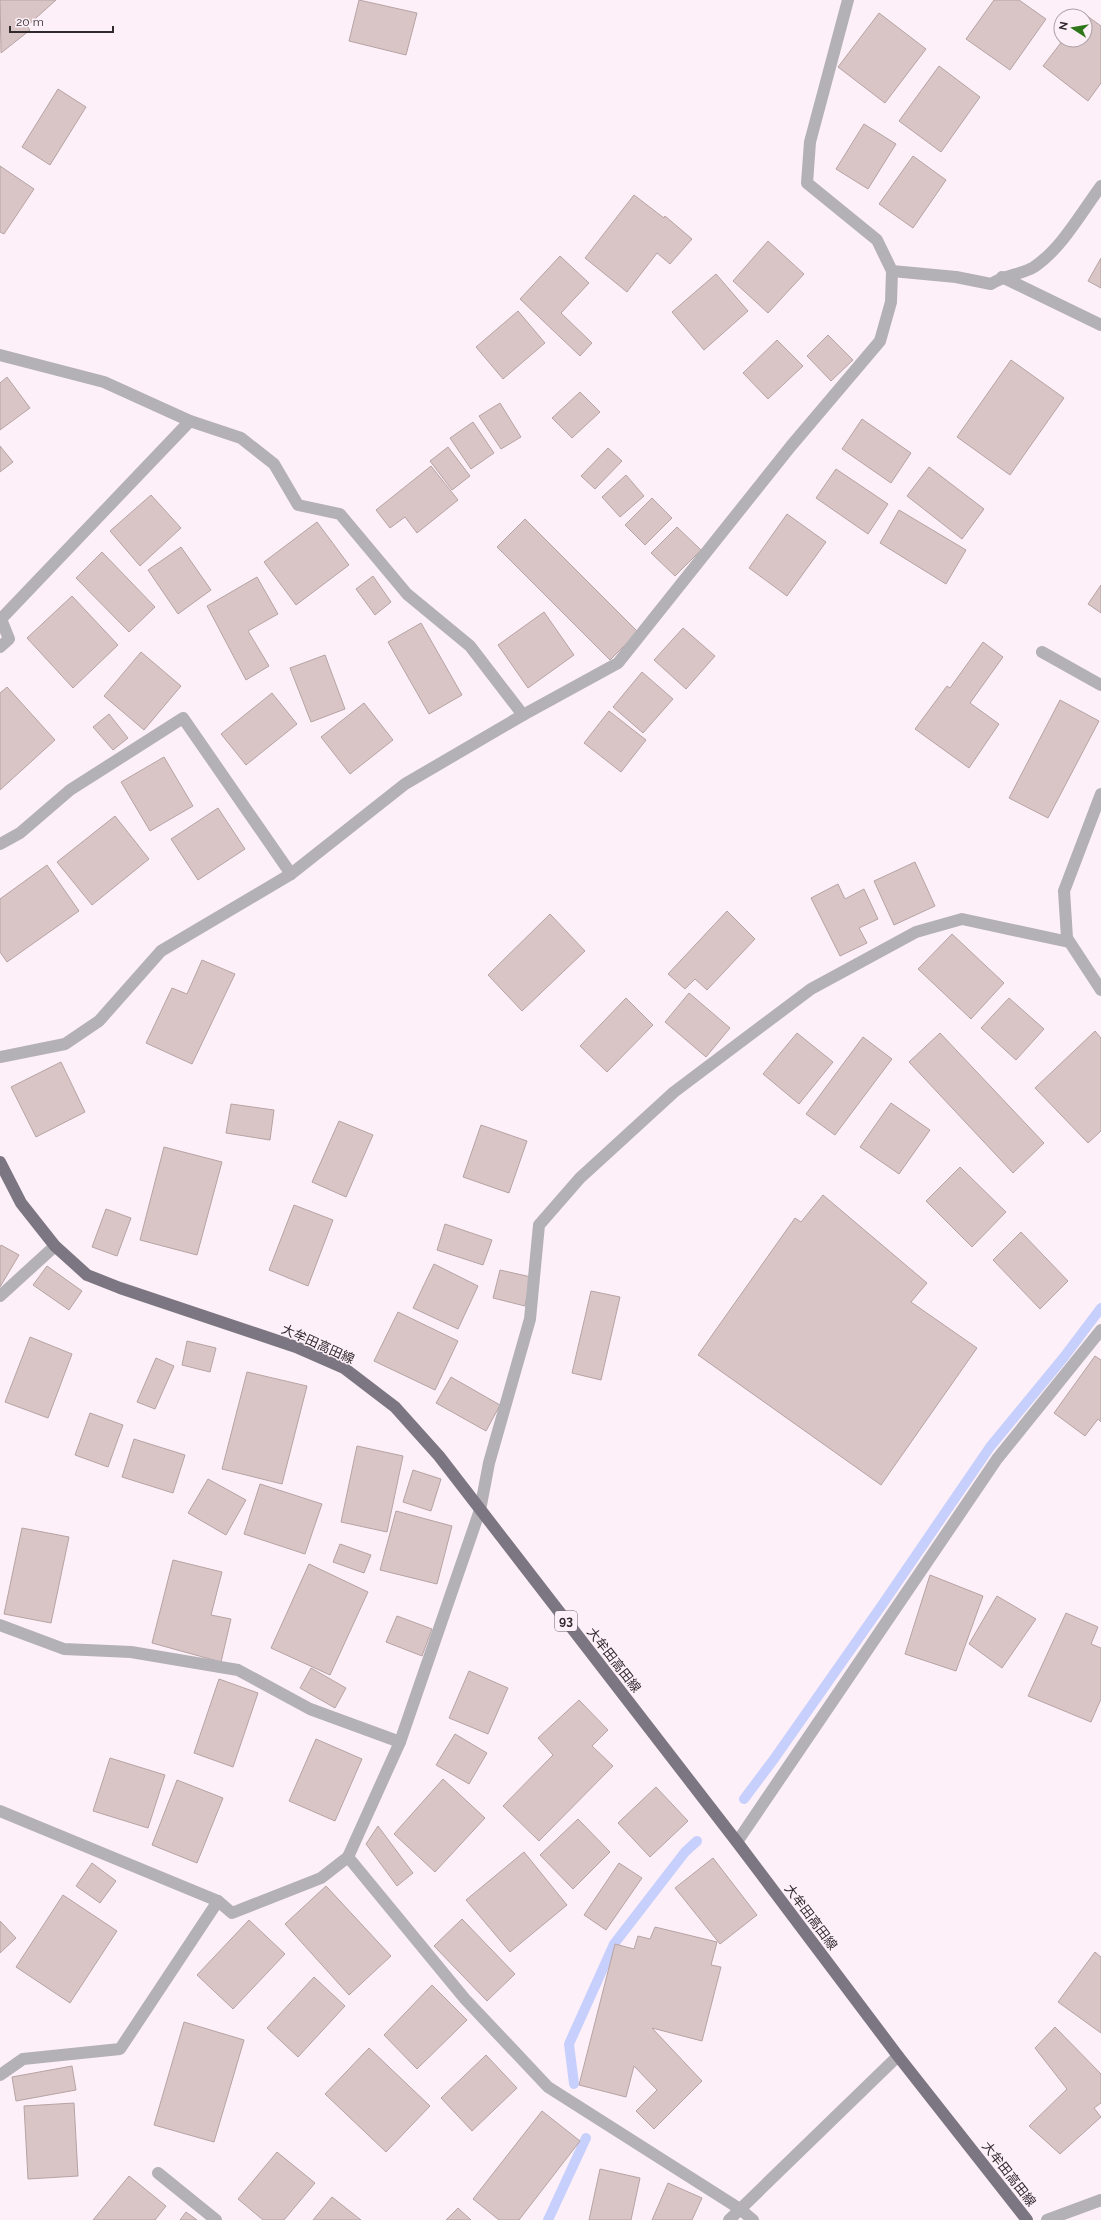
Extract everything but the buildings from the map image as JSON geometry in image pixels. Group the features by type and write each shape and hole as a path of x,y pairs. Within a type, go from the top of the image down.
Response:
{"main road":[{"name":"大牟田高田線","path":"0,1162 21,1203 55,1246 87,1275 113,1286 296,1347 344,1368 395,1407 439,1456 737,1842 898,2056 1027,2220"}],"street":[{"path":"0,1056 65,1044 99,1021 161,951 291,874 406,784 523,715 618,663 791,446 880,341 891,302 892,271 877,240 807,183 810,142 848,0"},
{"path":"892,271 956,277 991,284 1002,277 1033,268 1055,248 1101,186"},
{"path":"1002,277 1101,325"},
{"path":"0,355 104,382 190,421 241,438 274,464 298,505 340,514 407,594 470,646 523,715"},
{"path":"0,647 9,639 1,618 190,421"},
{"path":"1042,652 1101,685"},
{"path":"0,844 20,834 70,790 183,718 291,874"},
{"path":"1101,794 1064,891 1067,938 1101,990"},
{"path":"0,1811 218,1901 232,1913 321,1878 348,1857 400,1742 480,1510 489,1463 530,1319 539,1225 580,1178 674,1092 811,989 916,932 962,919 1069,942"},
{"path":"0,1296 55,1246"},
{"path":"737,1842 997,1459 1101,1330"},
{"path":"0,1624 64,1649 131,1652 238,1670 310,1709 400,1742"},
{"path":"348,1857 465,1998 548,2088 740,2209 753,2220"},
{"path":"0,2075 23,2059 120,2049 218,1901"},
{"path":"729,2220 898,2056"},
{"path":"158,2173 216,2220"},
{"path":"1047,2220 1101,2200"}],"waterway":[{"path":"744,1799 774,1759 882,1605 990,1447 1064,1357 1101,1308"},
{"path":"574,2084 569,2044 614,1944 685,1852 697,1841"},
{"path":"548,2220 586,2138"}]}
